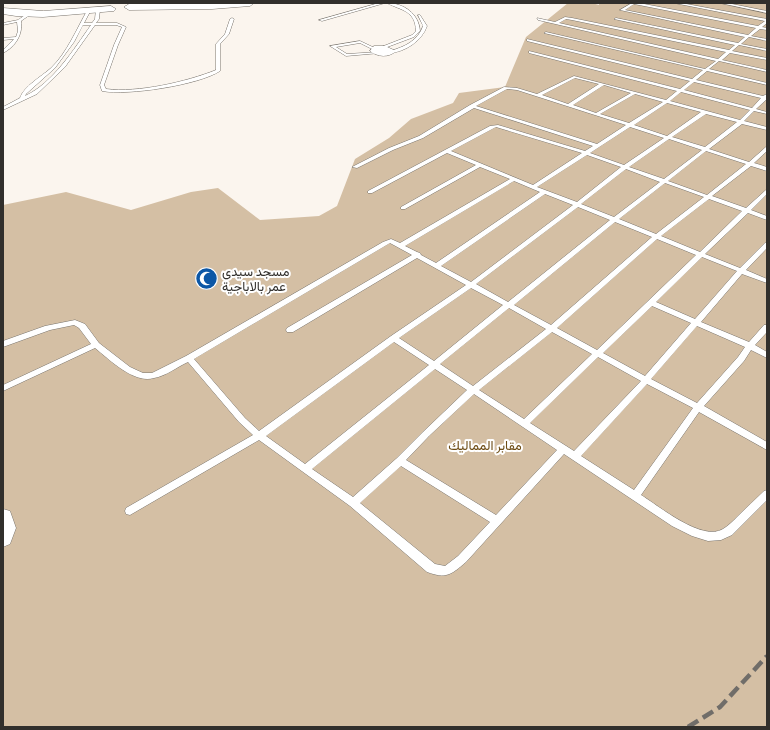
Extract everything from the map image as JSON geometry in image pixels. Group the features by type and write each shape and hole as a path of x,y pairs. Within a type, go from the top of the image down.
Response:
{"main road":[{"path":"11,3 25,8 43,10 95,6 111,9 129,7 202,6 250,3"},
{"path":"129,7 140,3"},
{"path":"3,11 17,17 29,14 95,6"}],"street":[{"path":"3,14 17,17"},
{"path":"378,50 390,49 391,52"},
{"path":"3,517 6,522 7,531 3,538"}],"lane":[{"path":"321,20 383,3"},
{"path":"378,50 360,42 332,46 346,55 378,50 417,34 418,21 413,14 389,3"},
{"path":"391,52 407,46 422,34 425,26 414,10 397,3"},
{"path":"767,29 634,3 622,10 767,40"},
{"path":"676,3 767,21"},
{"path":"722,3 767,12"},
{"path":"3,109 22,98 35,93 64,66 92,24 97,19 95,6"},
{"path":"22,98 24,93 50,71 72,42 82,24 95,6"},
{"path":"687,24 699,16"},
{"path":"3,24 17,17 21,30 20,36 3,52"},
{"path":"556,23 565,18 572,19 767,59"},
{"path":"82,24 118,24 124,27 102,85 104,90 128,91 172,84 218,71 218,44 227,34 232,19"},
{"path":"538,19 767,71"},
{"path":"616,19 767,50"},
{"path":"533,186 665,102 767,21"},
{"path":"654,45 681,32"},
{"path":"546,33 767,84"},
{"path":"3,39 17,38"},
{"path":"528,40 766,97"},
{"path":"554,50 558,48"},
{"path":"530,52 767,114"},
{"path":"544,56 549,53"},
{"path":"50,71 57,72"},
{"path":"539,95 574,77 767,129"},
{"path":"570,105 603,84"},
{"path":"355,167 391,149 422,137 472,107 509,88 539,95 767,169"},
{"path":"597,114 634,93"},
{"path":"305,470 614,220 741,122 766,97"},
{"path":"472,107 598,146"},
{"path":"130,511 259,436 394,338 472,284 577,205 624,167 705,112"},
{"path":"370,192 496,126 586,153 767,218"},
{"path":"353,504 474,390 552,328 656,237 750,164 767,148"},
{"path":"447,151 767,281"},
{"path":"403,208 480,165"},
{"path":"402,246 514,179"},
{"path":"438,265 545,191"},
{"path":"525,423 767,191"},
{"path":"3,344 48,328 74,322 82,326 96,345 127,369 142,376 153,376 189,358 385,243 391,241 418,254 767,446"},
{"path":"575,456 646,380 741,271 767,244"},
{"path":"290,330 418,254"},
{"path":"650,302 767,355"},
{"path":"635,496 698,407 741,359 750,346 767,327"},
{"path":"394,338 436,364 676,523 702,535 712,537 720,536 728,532 767,494"},
{"path":"3,388 96,345"},
{"path":"189,358 242,420 259,436 353,504 431,568 439,572 445,572 462,559 563,448"},
{"path":"400,461 497,521"}],"green space":[{"name":"مقابر المماليك","path":"568,3 592,3 599,5 599,3 767,3 767,727 3,727 3,205 66,192 131,210 191,192 218,188 260,220 319,216 337,206 355,159 389,138 411,119 453,103 459,93 505,87 526,37"}],"railway":[{"path":"688,727 720,707 767,656"}],"place":[{"name":"مسجد سيدى عمر بالاباجية","path":"207,278"}]}
